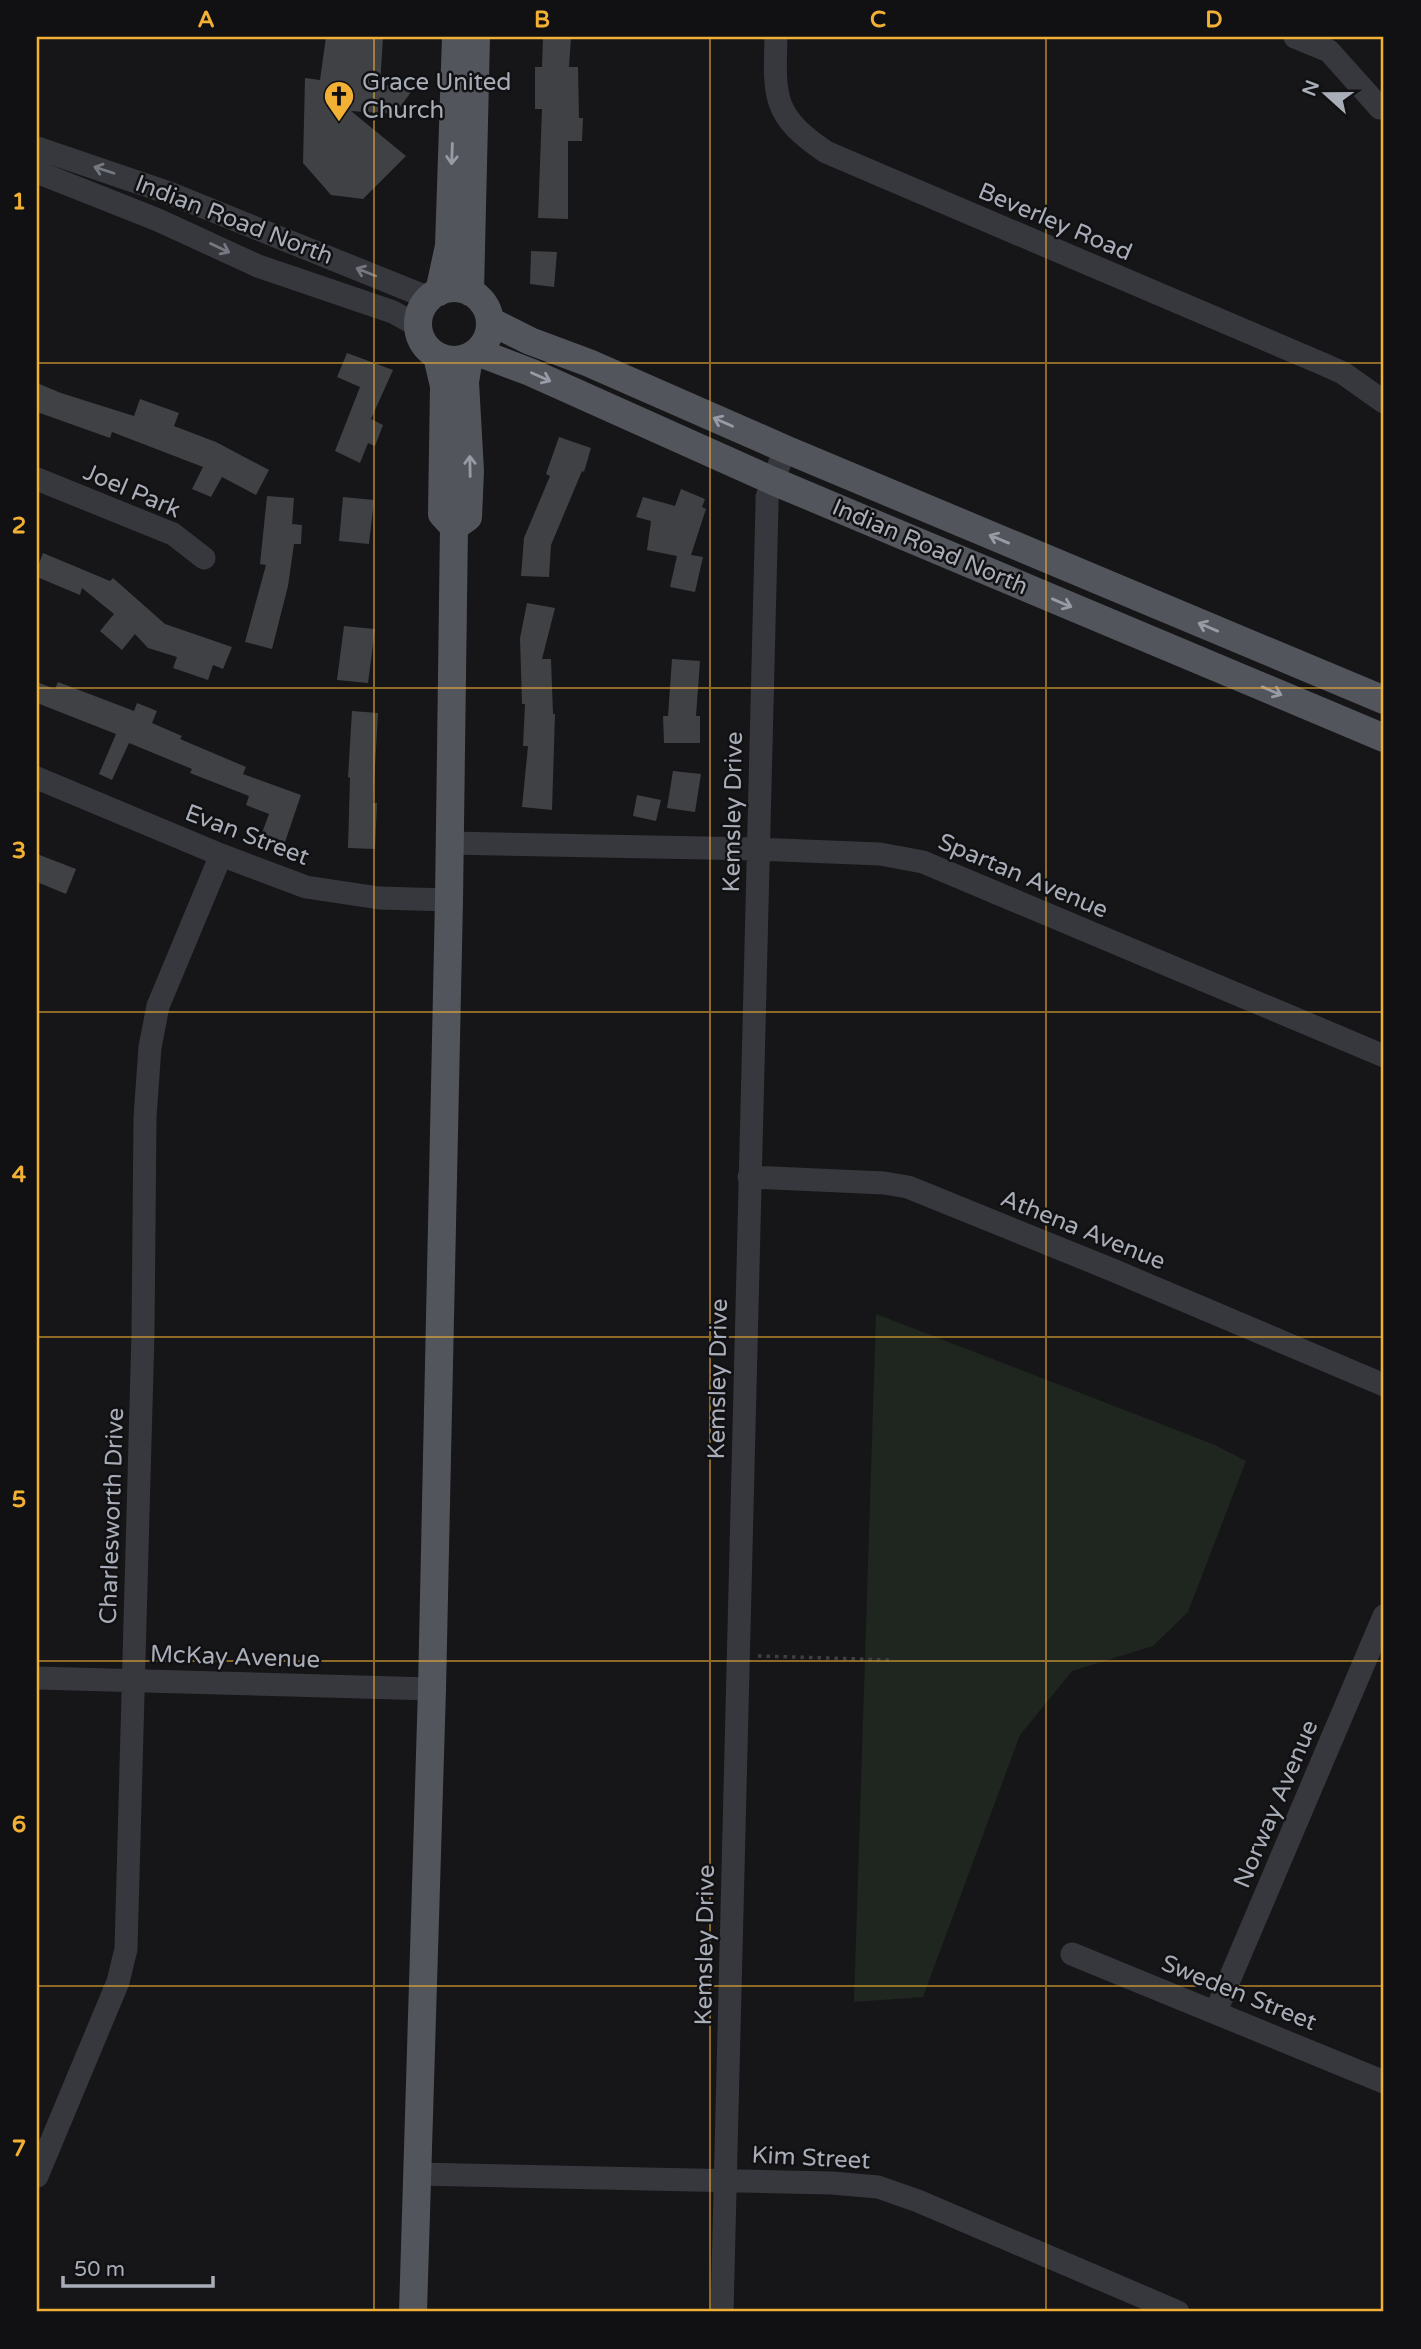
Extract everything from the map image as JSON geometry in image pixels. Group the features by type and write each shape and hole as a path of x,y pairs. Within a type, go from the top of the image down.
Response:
{"main road":[{"path":"413,2312 432,1689 454,527 442,514 444,386 437,356 424,344 418,326 421,310 434,295 449,246 456,37"},
{"path":"470,292 476,37"},
{"name":"Indian Road North","path":"434,295 449,288 470,292 486,307 490,321 522,338 589,362 785,449 1384,700"},
{"path":"454,527 468,517 470,471 465,382 473,355 486,341 490,321"},
{"name":"Indian Road North","path":"437,356 453,361 473,355 530,372 773,481 1382,732"}],"street":[{"name":"Beverley Road","path":"776,37 775,77 783,109 797,131 826,152 1333,369 1384,402"},
{"path":"1295,37 1329,51 1380,108"},
{"name":"Indian Road North","path":"37,148 169,193 434,295"},
{"name":"Indian Road North","path":"37,173 158,220 258,266 393,312 418,326"},
{"name":"Kemsley Drive","path":"722,2312 766,505 785,449"},
{"name":"Joel Park","path":"37,479 173,534 204,558"},
{"name":"Evan Street","path":"37,778 284,880 322,890 379,898 449,900"},
{"name":"Spartan Avenue","path":"450,843 758,849 880,854 923,862 1384,1056"},
{"name":"Charlesworth Drive","path":"37,2176 118,1982 126,1949 145,1254 145,1117 149,1047 159,1006 221,855"},
{"name":"Athena Avenue","path":"749,1177 884,1183 908,1187 1384,1385"},
{"name":"Norway Avenue","path":"1216,2011 1384,1616"},
{"name":"McKay Avenue","path":"37,1678 432,1689"},
{"name":"Sweden Street","path":"1072,1954 1384,2082"},
{"name":"Kim Street","path":"416,2174 858,2185 895,2191 1178,2312"}],"path":[{"path":"738,1655 893,1660"}],"shaded area":[{"path":"876,1314 1215,1445 1246,1461 1188,1612 1153,1646 1072,1671 1020,1735 923,1997 854,2002"}],"building":[{"name":"Grace United Church","path":"326,37 383,37 380,86 397,84 411,92 395,114 351,111 406,156 363,199 331,195 303,163 305,78 320,80"},
{"path":"543,37 571,37 569,67 578,67 579,118 583,118 582,141 568,141 568,219 538,218 542,109 535,109 535,67 542,67"},
{"path":"531,251 557,252 554,287 530,284"},
{"path":"347,353 393,370 371,419 383,425 375,446 368,443 360,463 335,451 360,387 337,377"},
{"path":"37,383 134,416 140,399 179,413 174,426 216,442 269,470 256,495 222,477 211,497 192,489 203,467 112,432 110,438 37,412"},
{"path":"559,437 591,448 584,472 582,471 551,545 549,577 521,576 524,538 550,476 546,474"},
{"path":"681,489 705,499 702,507 706,509 691,555 703,557 695,592 670,587 677,556 647,550 651,521 636,517 643,497 675,506"},
{"path":"267,496 294,498 292,524 302,525 301,544 294,544 288,586 272,649 245,642 266,565 260,564"},
{"path":"343,497 374,500 369,544 339,541"},
{"path":"43,553 110,581 113,578 165,624 232,647 223,669 213,665 208,680 173,668 177,657 148,648 135,634 122,650 100,631 114,614 82,588 80,595 37,577"},
{"path":"527,603 555,608 542,659 551,659 555,714 552,810 522,807 528,746 523,746 525,704 522,704 520,638"},
{"path":"344,626 375,629 368,683 337,680"},
{"path":"672,659 700,661 696,716 700,716 700,743 664,743 663,716 668,716"},
{"path":"37,682 55,689 58,682 134,711 137,703 157,711 152,723 182,736 180,739 246,767 243,774 301,795 285,842 262,833 269,814 246,805 249,796 190,773 192,769 129,743 112,780 99,774 116,734 37,703"},
{"path":"352,711 378,713 373,803 377,803 375,849 348,848"},
{"path":"673,771 701,774 695,812 667,808"},
{"path":"637,795 661,800 656,821 633,816"},
{"path":"37,854 76,869 66,894 37,882"}],"place":[{"name":"Grace United Church","path":"339,123"}]}
